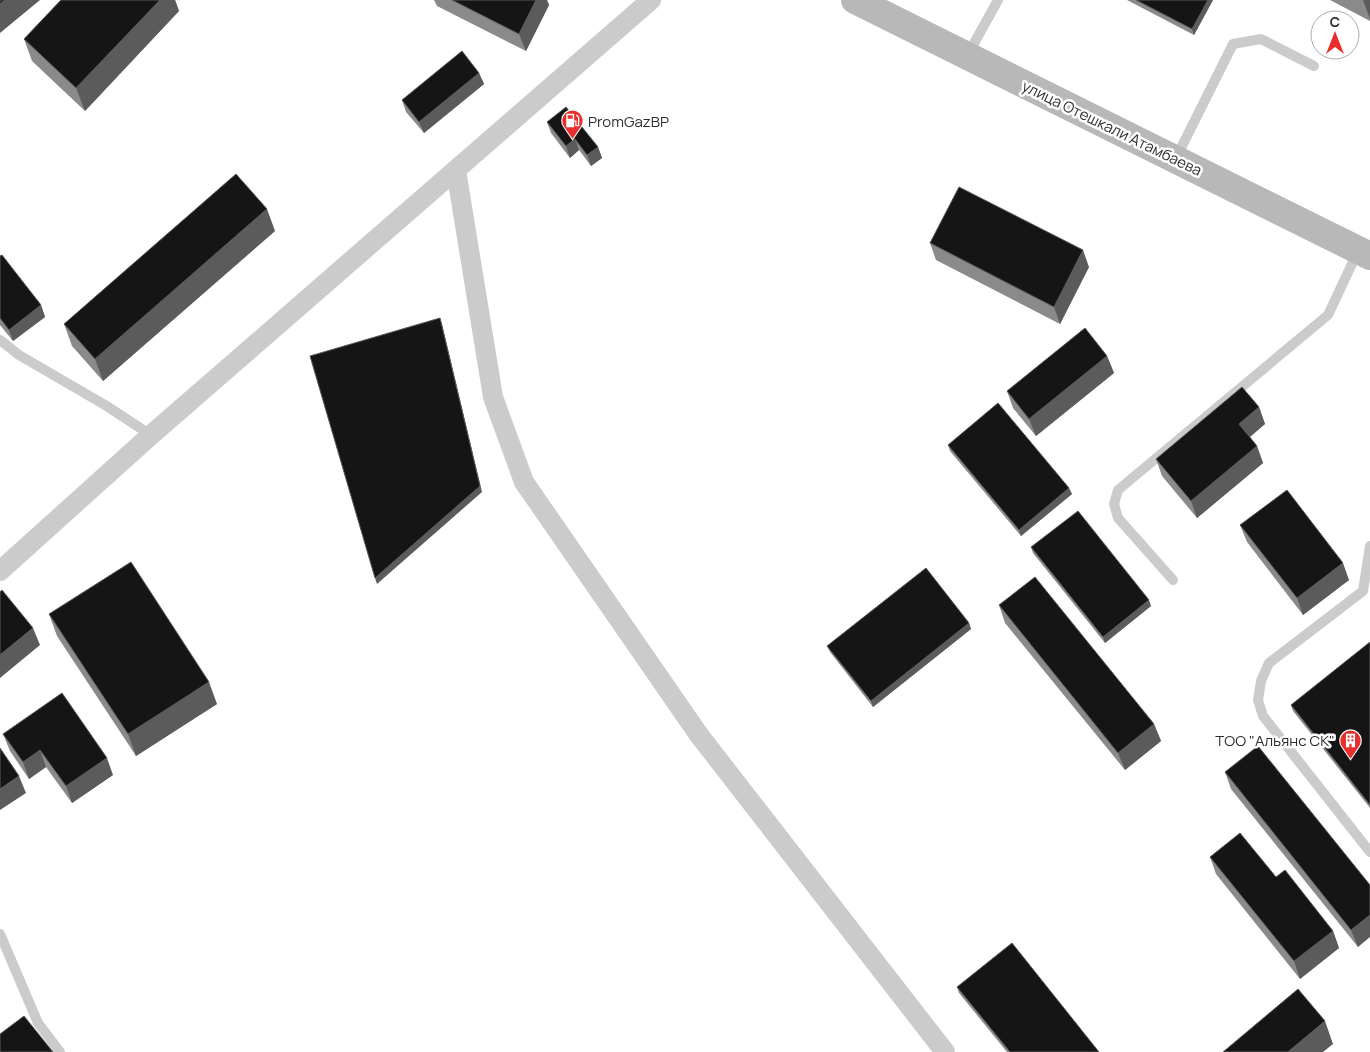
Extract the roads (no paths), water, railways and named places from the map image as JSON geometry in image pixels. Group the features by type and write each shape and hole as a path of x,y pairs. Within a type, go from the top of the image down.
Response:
{"street":[{"path":"0,570 151,435 651,0"},
{"name":"улица Отешкали Атамбаева","path":"855,0 1364,253"},
{"path":"456,170 493,397 524,482 699,735 945,1052"}],"lane":[{"path":"967,56 998,0"},
{"path":"1175,159 1233,44 1261,39 1314,66"},
{"path":"1173,580 1118,518 1114,504 1118,490 1328,315 1364,253"},
{"path":"0,340 20,355 105,405 151,435"},
{"path":"1370,546 1363,591 1269,663 1261,681 1258,700 1263,716 1370,852"},
{"path":"0,934 38,1023 60,1052"}],"place":[{"name":"PromGazBP","path":"572,140"},
{"name":"ТОО \"Альянс СК\"","path":"1351,759"}]}
